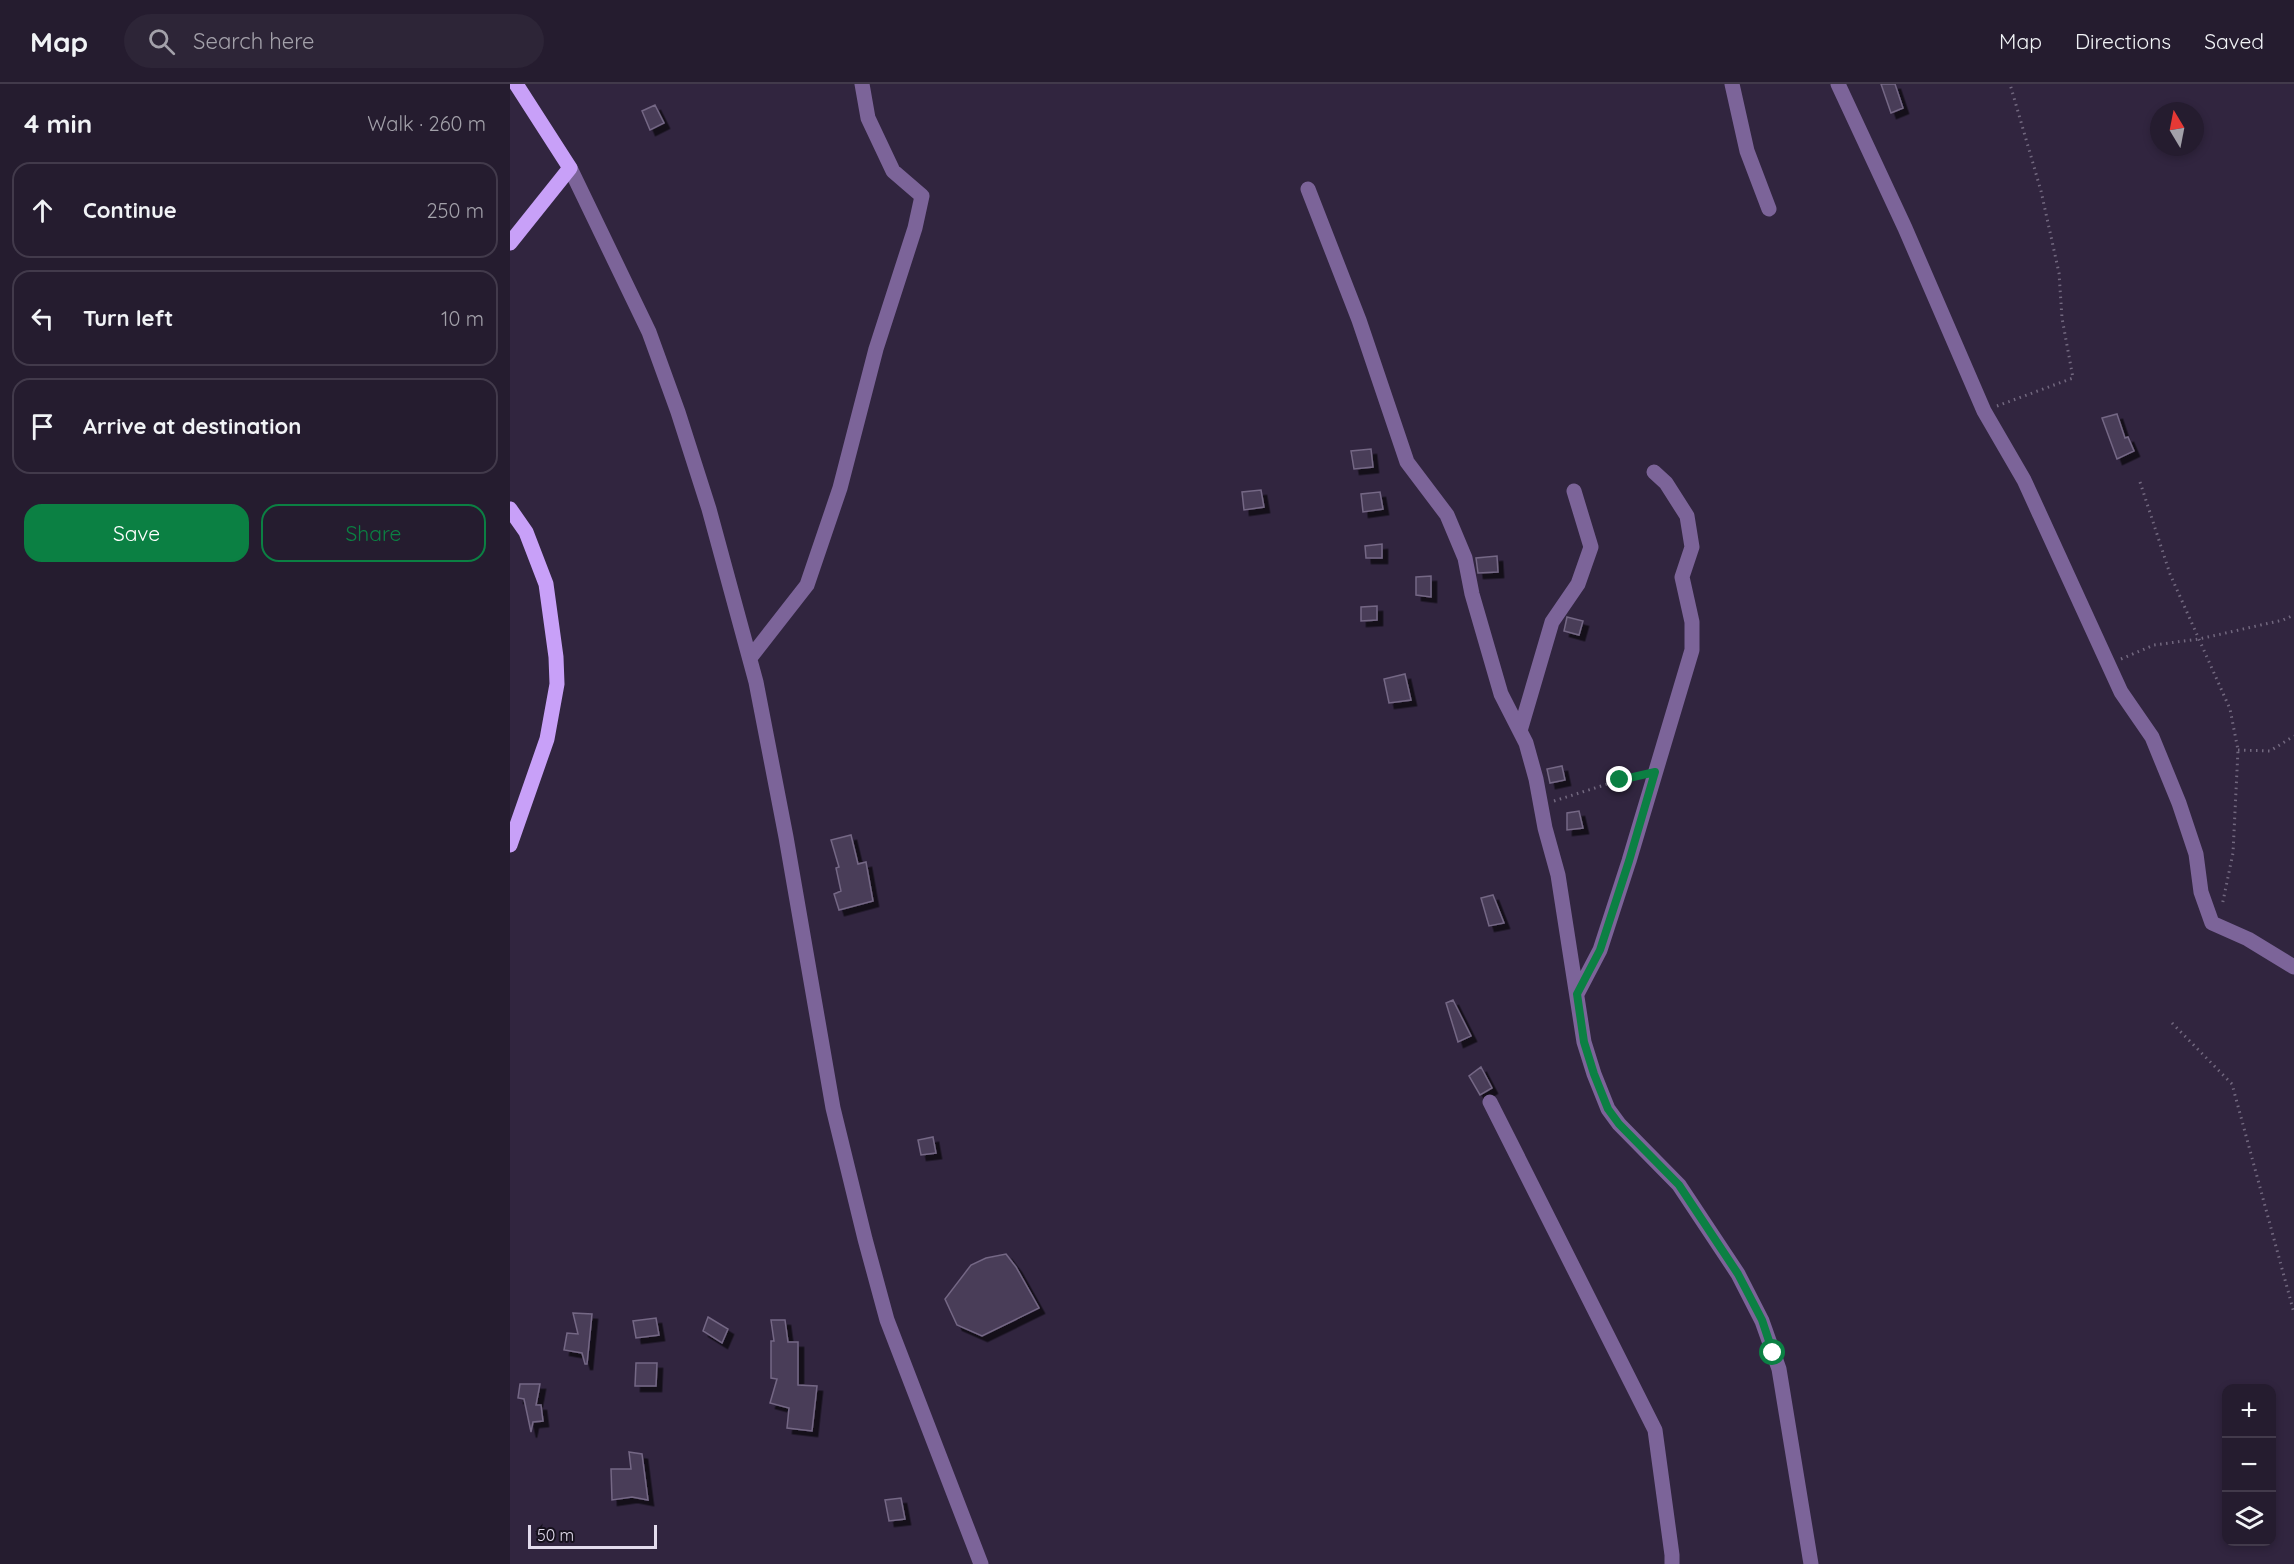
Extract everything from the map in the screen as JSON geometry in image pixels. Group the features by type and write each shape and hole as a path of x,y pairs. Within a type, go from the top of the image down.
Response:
{"main road":[{"path":"510,243 570,168 516,84"},
{"path":"510,509 526,532 546,584 556,657 556,684 547,739 510,845"}],"street":[{"path":"750,658 807,585 840,488 876,349 915,228 922,196 893,171 868,118 862,84"},
{"path":"1732,84 1747,150 1769,209"},
{"path":"1838,84 1905,228 1984,411 2024,480 2121,692 2152,737 2179,802 2196,854 2201,892 2212,924 2248,939 2294,967"},
{"path":"570,168 649,332 710,509 750,658 786,837 832,1108 865,1239 887,1320 981,1564"},
{"path":"1308,189 1359,320 1407,462 1447,515 1465,558 1472,594 1501,694 1526,743 1558,875 1584,1042 1608,1109 1619,1124 1679,1185 1738,1274 1762,1320 1779,1369 1811,1564"},
{"path":"1577,994 1600,950 1692,650 1692,622 1682,577 1692,547 1687,516 1666,483 1654,472"},
{"path":"1520,731 1552,622 1578,584 1591,547 1574,491"},
{"path":"1490,1102 1655,1430 1672,1555 1671,1564"}],"path":[{"path":"1984,411 2073,378 2062,318 2059,273 2046,214 2010,84"},
{"path":"2140,482 2170,574 2230,709 2238,750 2233,852 2224,902 2212,924"},
{"path":"2109,665 2154,645 2199,639 2283,620 2294,615"},
{"path":"2238,750 2270,751 2294,736"},
{"path":"1541,805 1639,774 1655,772"},
{"path":"2172,1023 2232,1084 2294,1313"}],"building":[{"path":"1881,84 1895,84 1903,108 1891,113"},
{"path":"655,105 664,123 650,130 642,111"},
{"path":"2117,414 2125,438 2128,437 2134,451 2117,459 2102,418"},
{"path":"1371,449 1373,467 1354,469 1351,451"},
{"path":"1261,490 1264,507 1244,510 1242,492"},
{"path":"1380,492 1383,509 1363,512 1361,494"},
{"path":"1382,544 1382,558 1366,558 1365,546"},
{"path":"1497,556 1498,572 1478,573 1476,558"},
{"path":"1431,576 1431,597 1416,595 1416,577"},
{"path":"1377,606 1377,620 1361,621 1361,607"},
{"path":"1567,617 1583,621 1579,635 1564,631"},
{"path":"1405,674 1411,700 1389,703 1384,679"},
{"path":"1562,766 1565,780 1550,783 1547,769"},
{"path":"1579,811 1583,828 1567,830 1567,813"},
{"path":"851,835 858,864 866,862 873,901 839,910 834,894 841,891 836,868 839,867 831,840"},
{"path":"1493,895 1504,923 1489,926 1481,898"},
{"path":"1453,1000 1471,1036 1458,1042 1446,1003"},
{"path":"1481,1067 1492,1088 1480,1095 1469,1076"},
{"path":"933,1137 936,1153 921,1155 918,1140"},
{"path":"1006,1254 1039,1308 982,1336 957,1325 945,1299 971,1265 986,1258"},
{"path":"573,1313 592,1314 587,1364 585,1364 582,1353 564,1350 567,1333 578,1334"},
{"path":"708,1317 728,1329 722,1343 703,1331"},
{"path":"656,1318 659,1335 636,1338 633,1321"},
{"path":"771,1320 785,1320 788,1342 798,1342 798,1385 817,1386 812,1431 787,1428 789,1408 770,1403 777,1379 771,1378 771,1341 774,1341"},
{"path":"636,1363 657,1363 656,1386 635,1386"},
{"path":"520,1384 540,1384 536,1405 541,1405 543,1421 533,1422 531,1432 524,1399 518,1398"},
{"path":"629,1452 642,1454 648,1500 632,1497 612,1500 611,1469 631,1469"},
{"path":"901,1498 905,1519 889,1521 885,1500"}],"route":[{"path":"1620,780 1655,772 1600,950 1577,994 1584,1042 1608,1109 1619,1124 1679,1185 1738,1274 1762,1320 1773,1353"}]}
